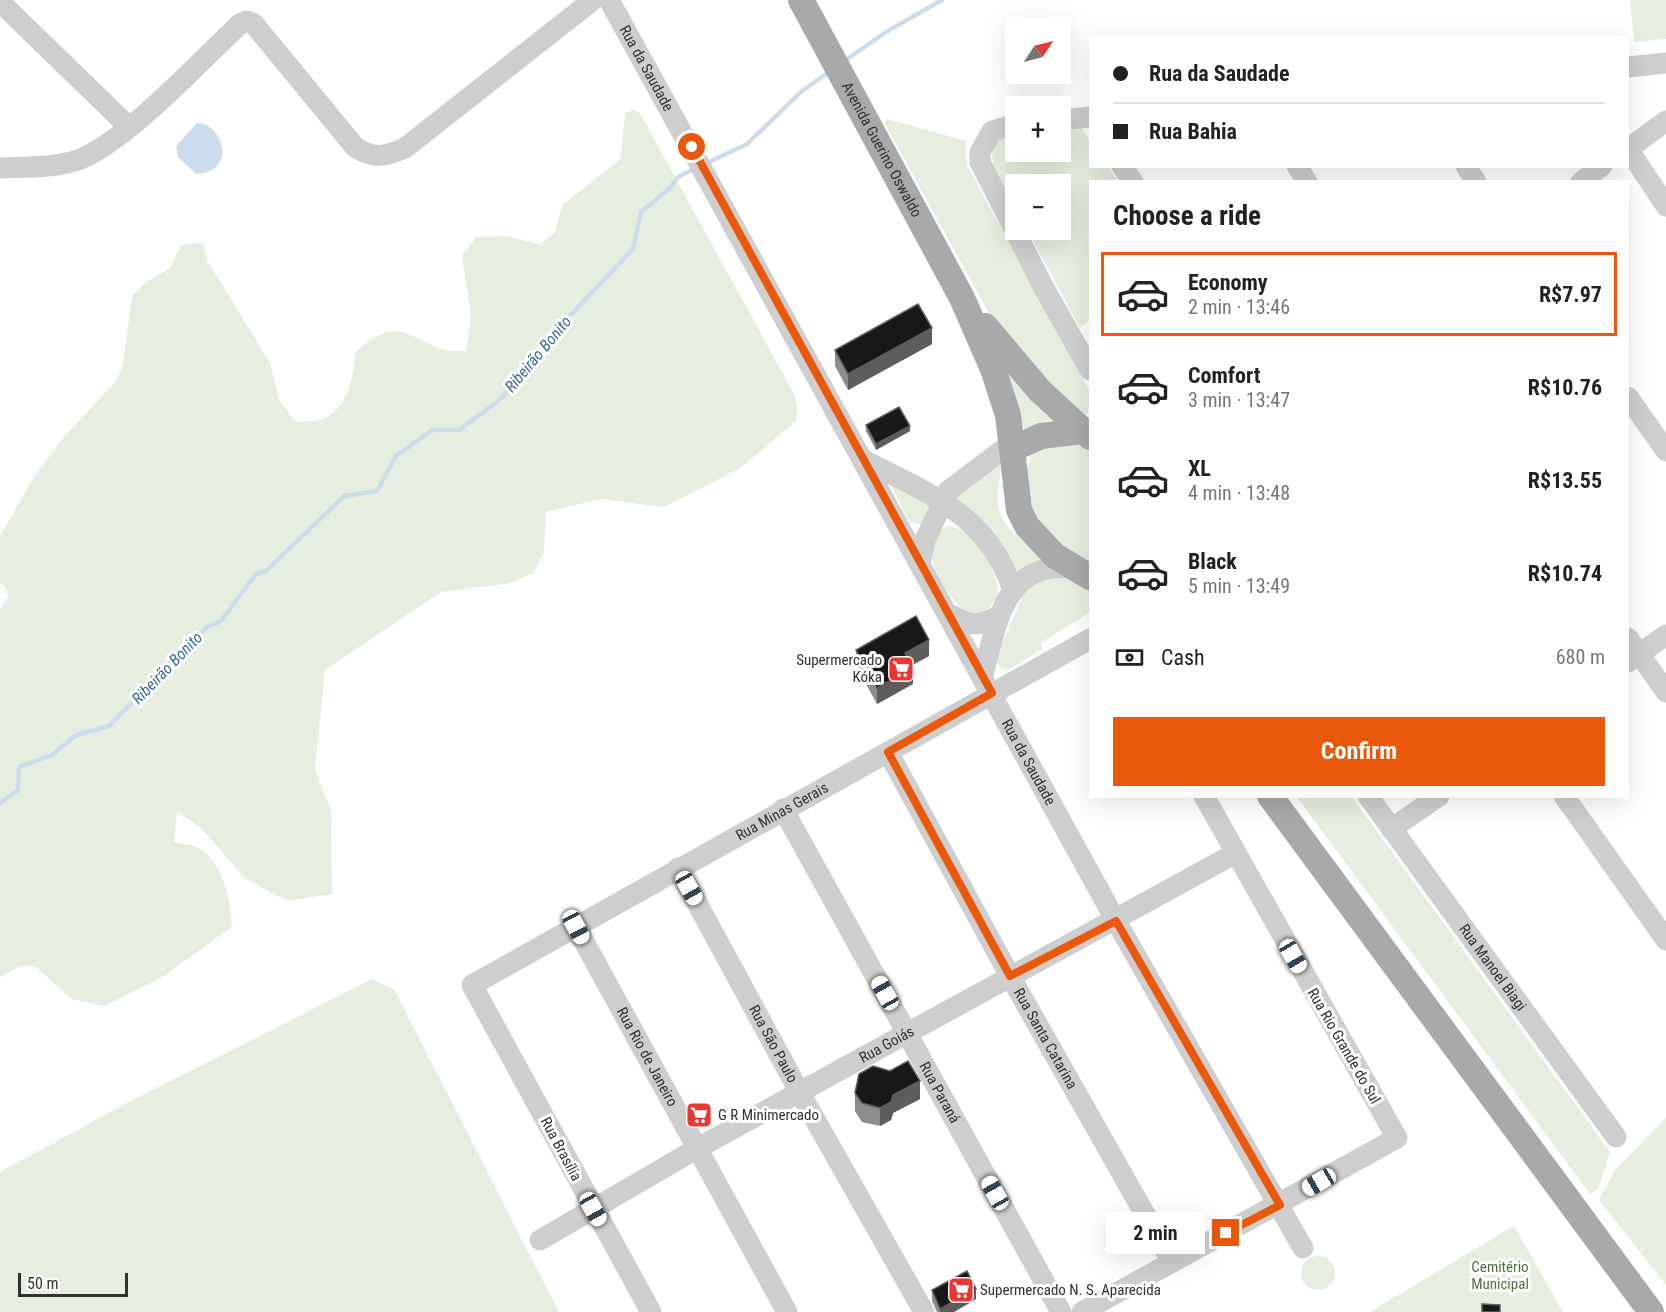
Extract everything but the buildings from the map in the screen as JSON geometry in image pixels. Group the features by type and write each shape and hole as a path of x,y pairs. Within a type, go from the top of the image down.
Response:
{"main road":[{"name":"Avenida Guerino Oswaldo","path":"805,8 962,298 1003,393 1013,449 1018,503 1027,526 1038,540 1085,572"},
{"name":"Avenida Guerino Oswaldo","path":"962,298 1011,359 1088,429"},
{"path":"1013,449 1041,436 1088,429"},
{"path":"1271,798 1652,1312"}],"street":[{"path":"0,168 76,160 93,153 129,127 240,24 247,21 253,23 355,147 368,155 378,157 392,154 405,148 593,0"},
{"name":"Rua da Saudade","path":"609,0 988,684 1116,921 1303,1248"},
{"path":"0,2 129,127"},
{"path":"1629,67 1666,63"},
{"path":"1071,120 1089,119"},
{"path":"1629,148 1666,121"},
{"path":"1005,127 992,131 986,139 980,153 980,162 1044,288 1089,367"},
{"path":"1629,150 1666,206"},
{"path":"1584,180 1599,168"},
{"path":"1629,398 1666,451"},
{"path":"920,563 925,540 941,501 948,491 1002,450 1013,449"},
{"path":"861,458 941,501 981,532 1005,566 1012,588"},
{"path":"988,684 999,616 1012,588 1035,573 1053,566 1085,572"},
{"path":"949,614 971,625 983,624 999,616"},
{"path":"1666,635 1631,651 1666,692"},
{"name":"Rua Minas Gerais","path":"472,985 888,752 988,684 1089,639"},
{"name":"Rua Santa Catarina","path":"888,752 1010,976 1172,1262"},
{"name":"Rua Rio Grande do Sul","path":"1205,798 1234,854 1397,1138 1280,1205"},
{"name":"Rua Manoel Biagi","path":"1369,798 1616,1137"},
{"path":"1391,829 1436,798"},
{"path":"1565,798 1666,940"},
{"name":"Rua Paraná","path":"783,809 1060,1312"},
{"name":"Rua Goiás","path":"540,1240 696,1149 1010,976 1116,921 1234,854"},
{"name":"Rua São Paulo","path":"678,868 800,1093 924,1312"},
{"name":"Rua Rio de Janeiro","path":"576,927 787,1312"},
{"name":"Rua Brasília","path":"472,985 651,1312"},
{"path":"1082,1312 1280,1205"}],"green space":[{"path":"1630,0 1666,0 1666,39 1634,42"},
{"path":"632,109 640,113 794,394 798,409 796,421 739,469 664,507 601,499 546,512 544,552 534,573 511,583 441,592 325,670 315,770 331,810 332,894 287,901 246,879 200,827 177,812 174,842 197,847 214,862 228,894 232,927 161,978 104,1006 71,999 35,966 21,966 0,977 0,608 9,596 4,585 0,584 0,536 34,477 63,438 115,382 123,365 132,296 145,283 170,268 181,245 203,242 207,260 270,363 279,399 295,422 319,420 329,416 342,402 351,383 355,353 373,339 388,332 401,332 450,351 466,350 471,316 462,256 476,237 506,236 540,244 555,232 562,205 620,160 625,115"},
{"path":"887,119 966,141 966,162 1005,236 1005,240 1007,240 1089,390 1088,413 1082,416 1013,350 990,315 885,124"},
{"path":"1071,126 1080,126 1089,140 1089,168 1109,168 1117,180 1089,180 1089,321 1080,328 1032,240 1071,240 1071,174 1005,174 1005,189 998,176 992,155 995,145 1005,137 1005,162 1071,162"},
{"path":"1006,367 1056,421 1046,421 1025,430 1020,422"},
{"path":"1080,443 1089,449 1089,560 1081,558 1058,543 1034,511 1026,486 1026,473 1036,448"},
{"path":"998,465 1001,467 998,500 1001,517 1014,533 1047,561 1019,573 990,530 955,496"},
{"path":"890,484 930,505 921,524 910,523"},
{"path":"947,526 957,528 966,534 975,542 990,563 995,575 998,596 985,613 971,615 962,608 952,598 936,572 931,545 936,534"},
{"path":"1057,574 1089,585 1089,613 1041,643 1043,649 1008,670 1001,668 996,658 1029,586"},
{"path":"1298,798 1353,798 1610,1152 1598,1189 1590,1194"},
{"path":"372,979 394,989 559,1312 0,1312 0,1172 127,1103"},
{"path":"1666,1118 1666,1285 1599,1200 1615,1170"},
{"name":"Cemitério Municipal","path":"1514,1226 1563,1312 1370,1312 1502,1233"},
{"path":"1318,1256 1330,1261 1335,1273 1330,1285 1318,1290 1306,1285 1301,1273 1306,1261"}],"water":[{"path":"197,123 206,125 219,139 222,157 218,165 209,171 196,174 178,157 176,146"}],"waterway":[{"name":"Ribeirão Bonito","path":"843,62 886,32 942,0"},
{"name":"Ribeirão Bonito","path":"705,164 747,144 802,91 829,72"},
{"name":"Ribeirão Bonito","path":"0,803 18,790 19,767 52,755 76,735 109,726 207,627 221,621 256,574 266,571 344,496 377,491 396,456 432,430 459,430 497,402 521,379 565,321 633,249 641,212 669,189 678,177 694,169"}],"place":[{"name":"Supermercado Kóka","path":"901,669"},
{"name":"G R Minimercado","path":"699,1115"},
{"name":"Supermercado N. S. Aparecida","path":"961,1290"}],"route":[{"path":"692,147 992,693 888,752 1010,976 1116,921 1280,1205 1226,1233"}]}
